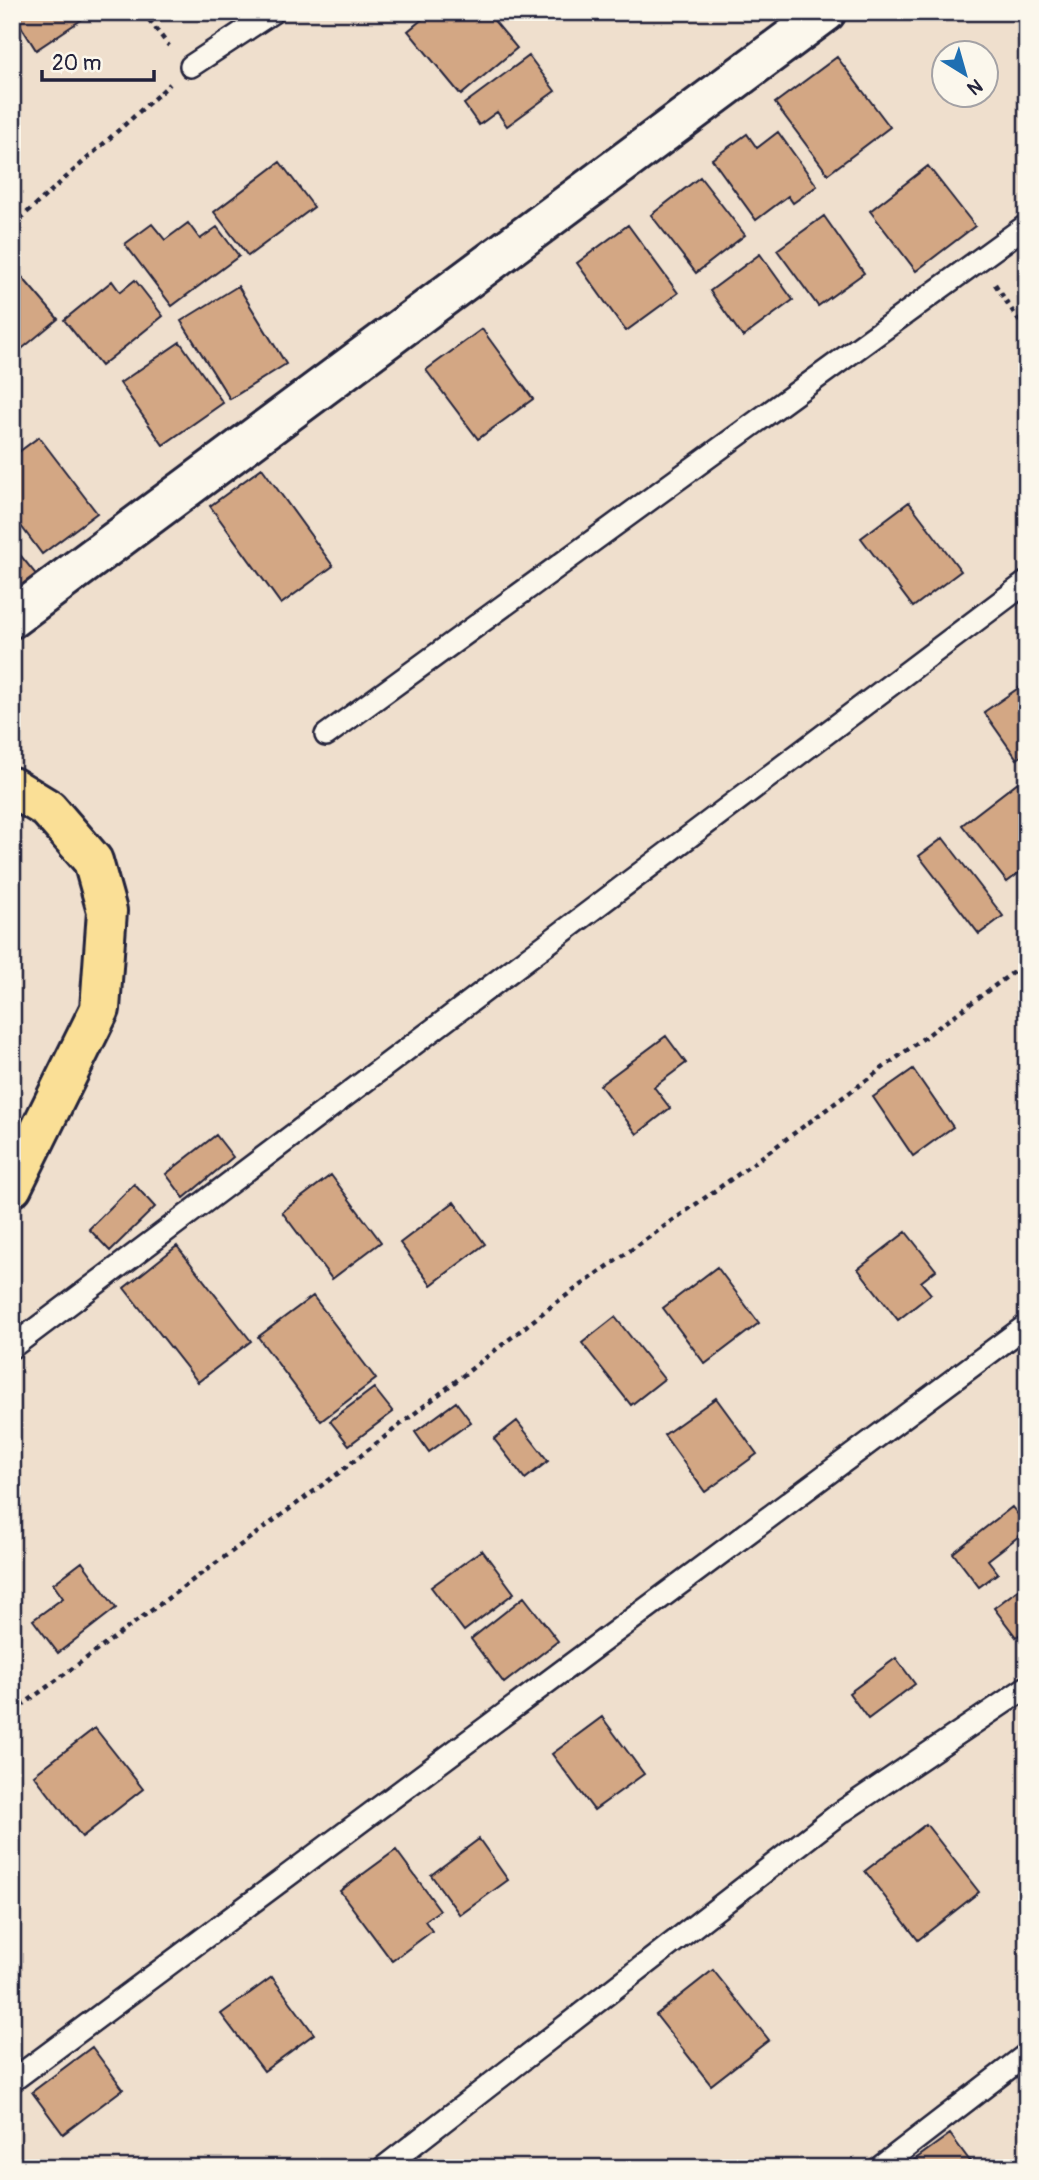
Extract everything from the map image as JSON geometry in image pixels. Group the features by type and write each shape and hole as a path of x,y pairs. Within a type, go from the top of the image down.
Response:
{"main road":[{"path":"12,787 47,809 93,861 107,911 100,1009 12,1187"}],"street":[{"path":"12,618 826,12"}],"lane":[{"path":"191,66 273,12"},
{"path":"326,735 1027,225"},
{"path":"12,1347 1027,582"},
{"path":"12,2081 1027,1325"},
{"path":"383,2168 840,1813 1027,1686"},
{"path":"879,2168 1027,2054"}],"path":[{"path":"12,226 191,66"},
{"path":"979,259 1027,333"},
{"path":"12,1710 17,1709 336,1475 553,1305 740,1173 1027,962"}],"building":[{"path":"12,12 93,12 36,50"},
{"path":"431,12 487,12 517,48 461,95 408,31"},
{"path":"529,56 555,91 507,126 497,112 479,125 464,104"},
{"path":"837,57 890,127 828,174 775,103"},
{"path":"778,132 817,186 793,203 788,196 756,220 712,159 747,134 757,148"},
{"path":"280,162 314,207 248,256 214,212"},
{"path":"928,166 975,226 916,271 870,211"},
{"path":"700,177 745,235 696,273 651,215"},
{"path":"824,216 864,273 818,306 777,250"},
{"path":"188,223 200,239 217,227 239,256 172,306 125,244 152,224 165,240"},
{"path":"628,225 678,293 626,331 577,263"},
{"path":"760,254 793,300 743,337 710,291"},
{"path":"22,277 58,319 12,357 12,285"},
{"path":"135,280 163,316 101,366 64,320 112,281 120,292"},
{"path":"238,286 286,364 230,399 181,321"},
{"path":"482,329 533,399 478,439 426,370"},
{"path":"180,342 223,403 163,445 120,383"},
{"path":"39,437 97,513 42,554 12,514 12,457"},
{"path":"262,468 333,566 281,604 210,506"},
{"path":"909,502 961,571 913,607 861,538"},
{"path":"12,545 39,578 12,599"},
{"path":"1027,682 1027,752 1017,759 984,712"},
{"path":"1018,782 1027,793 1027,867 1007,882 962,825"},
{"path":"943,838 1003,916 979,934 919,856"},
{"path":"666,1036 686,1063 654,1087 670,1108 637,1134 600,1085"},
{"path":"913,1069 953,1127 913,1156 873,1097"},
{"path":"216,1135 233,1157 184,1198 166,1174"},
{"path":"331,1175 381,1242 332,1279 282,1212"},
{"path":"134,1184 155,1207 110,1251 89,1229"},
{"path":"454,1202 485,1244 431,1285 400,1243"},
{"path":"906,1232 936,1270 921,1282 931,1294 898,1320 858,1269"},
{"path":"177,1246 251,1341 198,1382 124,1288"},
{"path":"717,1267 759,1323 705,1364 663,1308"},
{"path":"313,1296 376,1379 321,1421 258,1337"},
{"path":"615,1317 664,1379 631,1405 582,1343"},
{"path":"374,1388 393,1412 349,1445 330,1421"},
{"path":"716,1398 757,1454 705,1492 664,1435"},
{"path":"456,1402 471,1422 429,1452 415,1432"},
{"path":"517,1421 548,1461 525,1479 494,1439"},
{"path":"1012,1507 1027,1526 1027,1530 988,1560 998,1573 979,1587 953,1553"},
{"path":"482,1550 514,1593 464,1631 431,1587"},
{"path":"82,1562 116,1608 58,1653 33,1620 63,1598 53,1584"},
{"path":"1027,1583 1027,1629 1016,1637 994,1608"},
{"path":"524,1597 558,1641 504,1683 471,1639"},
{"path":"896,1658 915,1684 868,1719 849,1693"},
{"path":"602,1717 644,1774 594,1810 552,1754"},
{"path":"95,1728 143,1789 82,1837 34,1775"},
{"path":"926,1824 979,1892 918,1940 865,1871"},
{"path":"479,1839 508,1880 460,1915 431,1875"},
{"path":"396,1850 440,1910 425,1921 432,1931 392,1961 340,1891"},
{"path":"713,1970 769,2040 711,2085 656,2015"},
{"path":"272,1977 314,2034 264,2071 221,2014"},
{"path":"92,2047 123,2089 63,2134 32,2092"},
{"path":"950,2134 975,2168 903,2168"}]}
